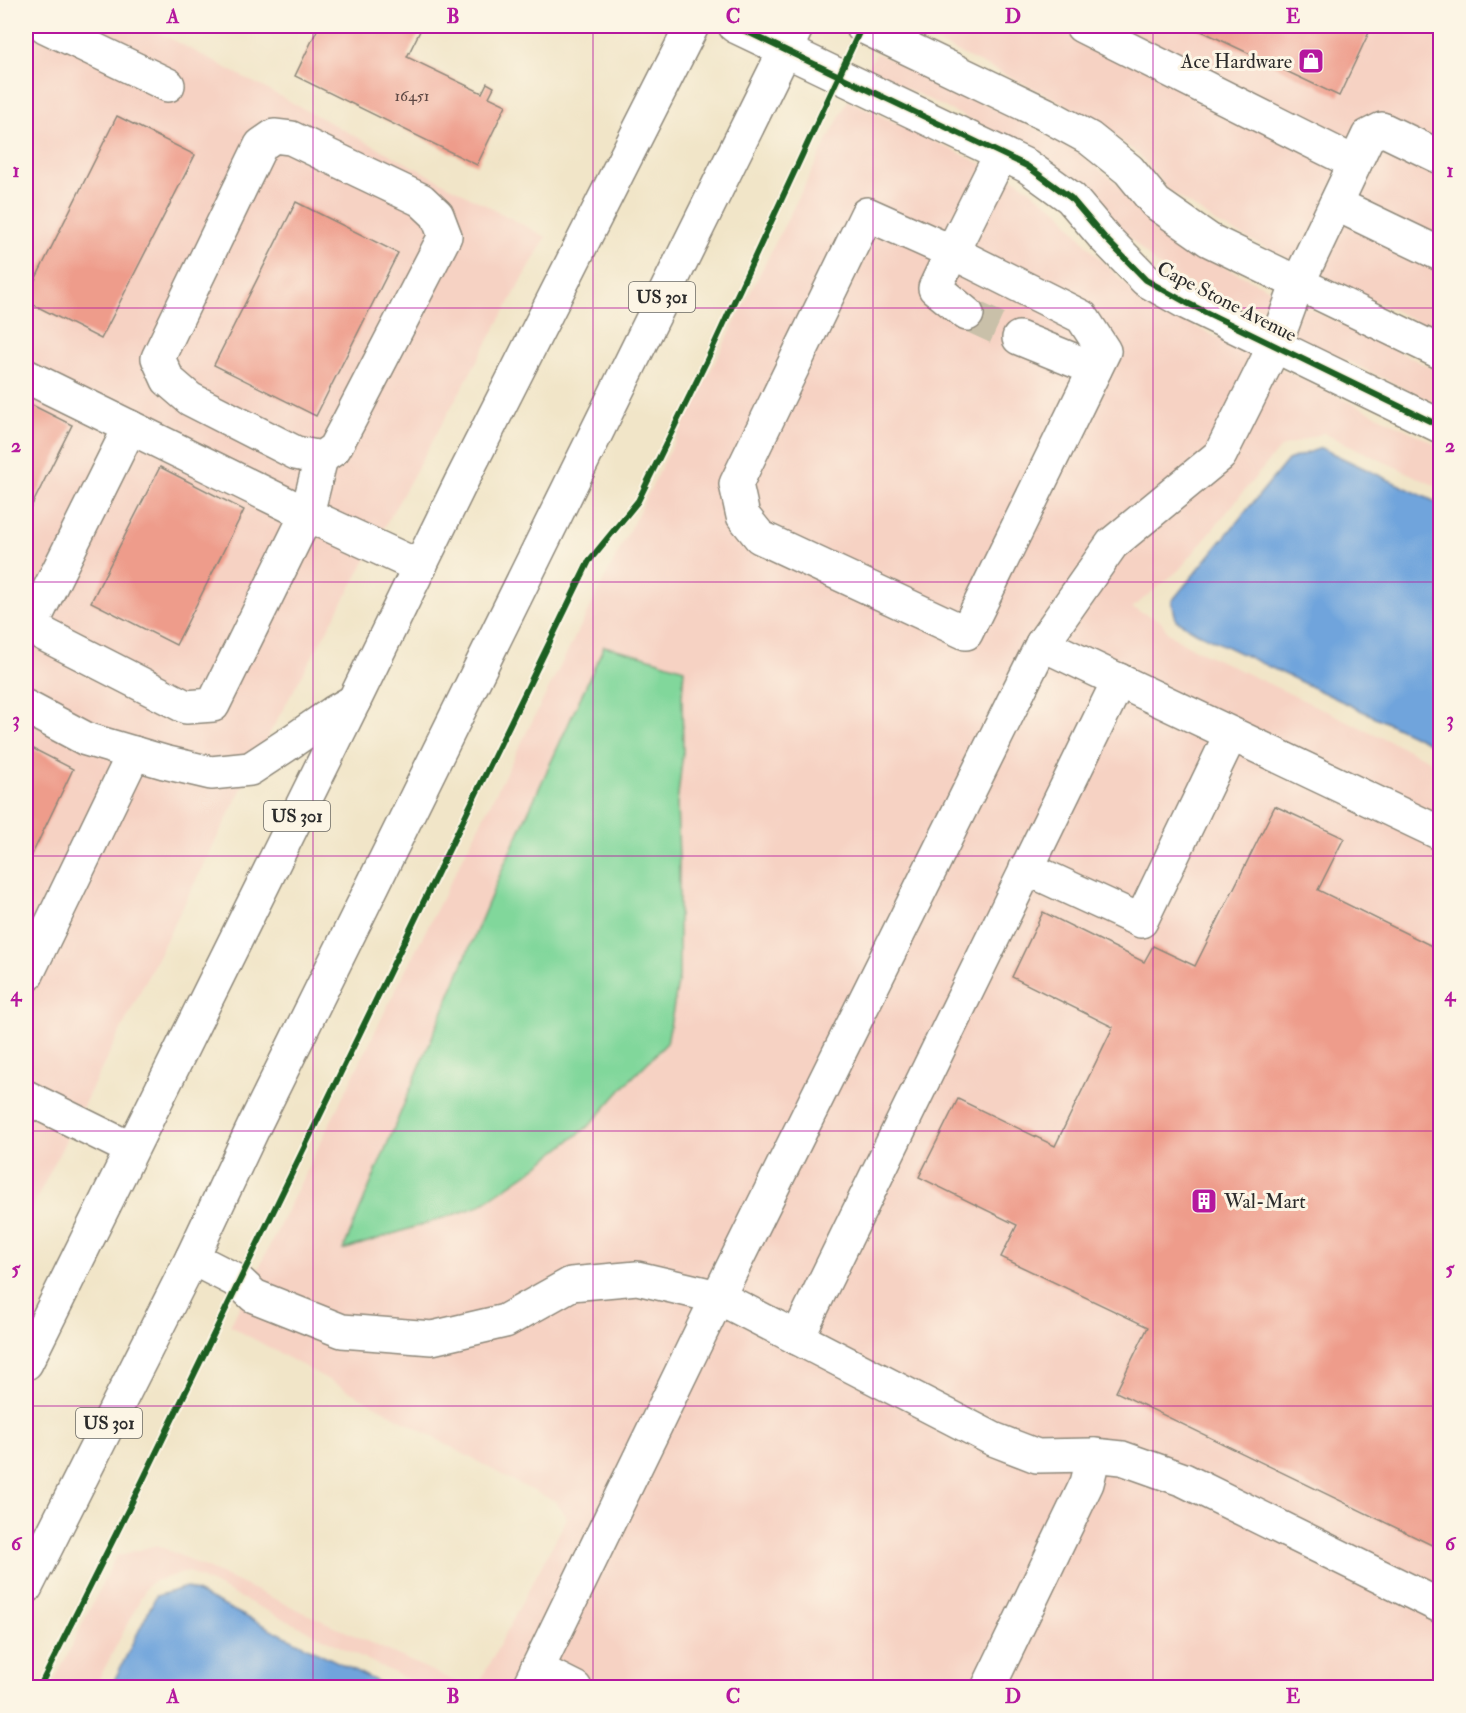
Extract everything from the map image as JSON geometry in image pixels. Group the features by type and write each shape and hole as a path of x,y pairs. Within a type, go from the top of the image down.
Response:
{"main road":[{"path":"45,26 168,85"},
{"name":"US 301","path":"26,1363 461,482 692,26"},
{"name":"Cape Stone Avenue","path":"735,26 791,38 1027,166 1071,198 1105,238 1146,280 1187,303 1440,426"},
{"path":"862,26 1045,114 1089,138 1129,170 1156,203 1209,240 1440,352"},
{"path":"1082,26 1116,33 1355,162"},
{"name":"US 301","path":"26,1587 192,1258 255,1124 791,38"},
{"path":"574,1688 532,1678 1042,644 1112,544 1220,455 1275,345 1298,283 1368,136 1382,129 1440,157"},
{"path":"130,428 28,626 186,707 213,705 307,514 321,458 334,449 445,236 437,215 421,200 291,138 274,136 261,145 158,358 168,380 190,399 296,453 321,458"},
{"path":"967,314 935,288 1002,154"},
{"path":"1336,204 1440,254"},
{"path":"867,214 952,252 1082,317 1104,351 966,633 760,537 743,516 736,484 867,214"},
{"path":"1019,338 1095,369"},
{"path":"26,376 420,567"},
{"path":"1042,644 1440,832"},
{"path":"796,1338 1119,680"},
{"path":"26,707 86,739 211,773 250,769 354,701"},
{"path":"1026,868 1141,921 1231,734"},
{"path":"26,975 134,753"},
{"path":"26,1097 131,1149"},
{"path":"192,1258 239,1282 254,1296 342,1331 432,1338 505,1321 571,1284 638,1278 718,1297 993,1439 1037,1456 1094,1455 1122,1458 1184,1480 1440,1606"},
{"path":"988,1688 1088,1483 1094,1455"}],"shaded area":[{"path":"26,26 147,26 546,237 267,738 26,1220"},
{"path":"903,26 1440,26 1440,333 1218,224 1167,189 1139,155 1097,122 1053,98"},
{"path":"877,53 1037,129 1079,153 1117,183 1146,218 1202,256 1440,372 1440,406 1195,287 1157,265 1117,225 1083,186 1037,152 866,69"},
{"path":"848,100 1018,181 1060,212 1093,252 1135,293 1178,318 1440,446 1440,488 1323,433 1285,446 1278,450 1179,570 1132,608 1161,621 1168,633 1189,646 1440,765 1440,1687 477,1687 567,1518 555,1501 513,1481 230,1326 392,997","holes":["604,647 640,655 684,669 683,752 677,804 679,977 667,1043 590,1125 532,1170 477,1207 343,1250 504,864"]},
{"path":"157,1545 467,1687 423,1687 188,1572 154,1581 147,1586 95,1687 51,1687 116,1556"}],"green space":[{"path":"604,646 684,669 683,752 677,804 679,977 667,1043 590,1125 532,1170 477,1207 343,1250 504,865"}],"water":[{"path":"1321,448 1440,504 1440,748 1196,632 1176,620 1172,601 1288,460"},
{"path":"186,1587 388,1687 111,1687 156,1596"}],"building":[{"path":"319,26 422,27 407,57 482,93 487,83 494,87 489,97 506,105 477,165 295,76"},
{"name":"Ace Hardware","path":"1191,26 1372,26 1339,96"},
{"path":"117,116 195,155 101,339 26,301 26,298"},
{"path":"296,202 398,253 316,416 214,365"},
{"path":"26,402 72,425 26,517"},
{"path":"160,467 244,510 176,645 91,602"},
{"path":"26,745 73,769 26,867"},
{"name":"Wal-Mart","path":"1275,806 1344,838 1318,890 1440,950 1440,1549 1116,1392 1148,1327 1001,1257 1017,1225 919,1177 958,1099 1055,1146 1113,1027 1012,977 1043,912 1144,962 1153,946 1195,966"}],"tunnel":[{"path":"967,314 1019,338"}],"cycle path":[{"path":"735,26 1027,166 1071,198 1105,238 1146,280 1187,303 1440,426"},
{"path":"39,1688 139,1488 589,561 638,501 707,360 862,26"}],"place":[{"name":"Ace Hardware","path":"1311,61"},
{"name":"Wal-Mart","path":"1204,1201"}]}
